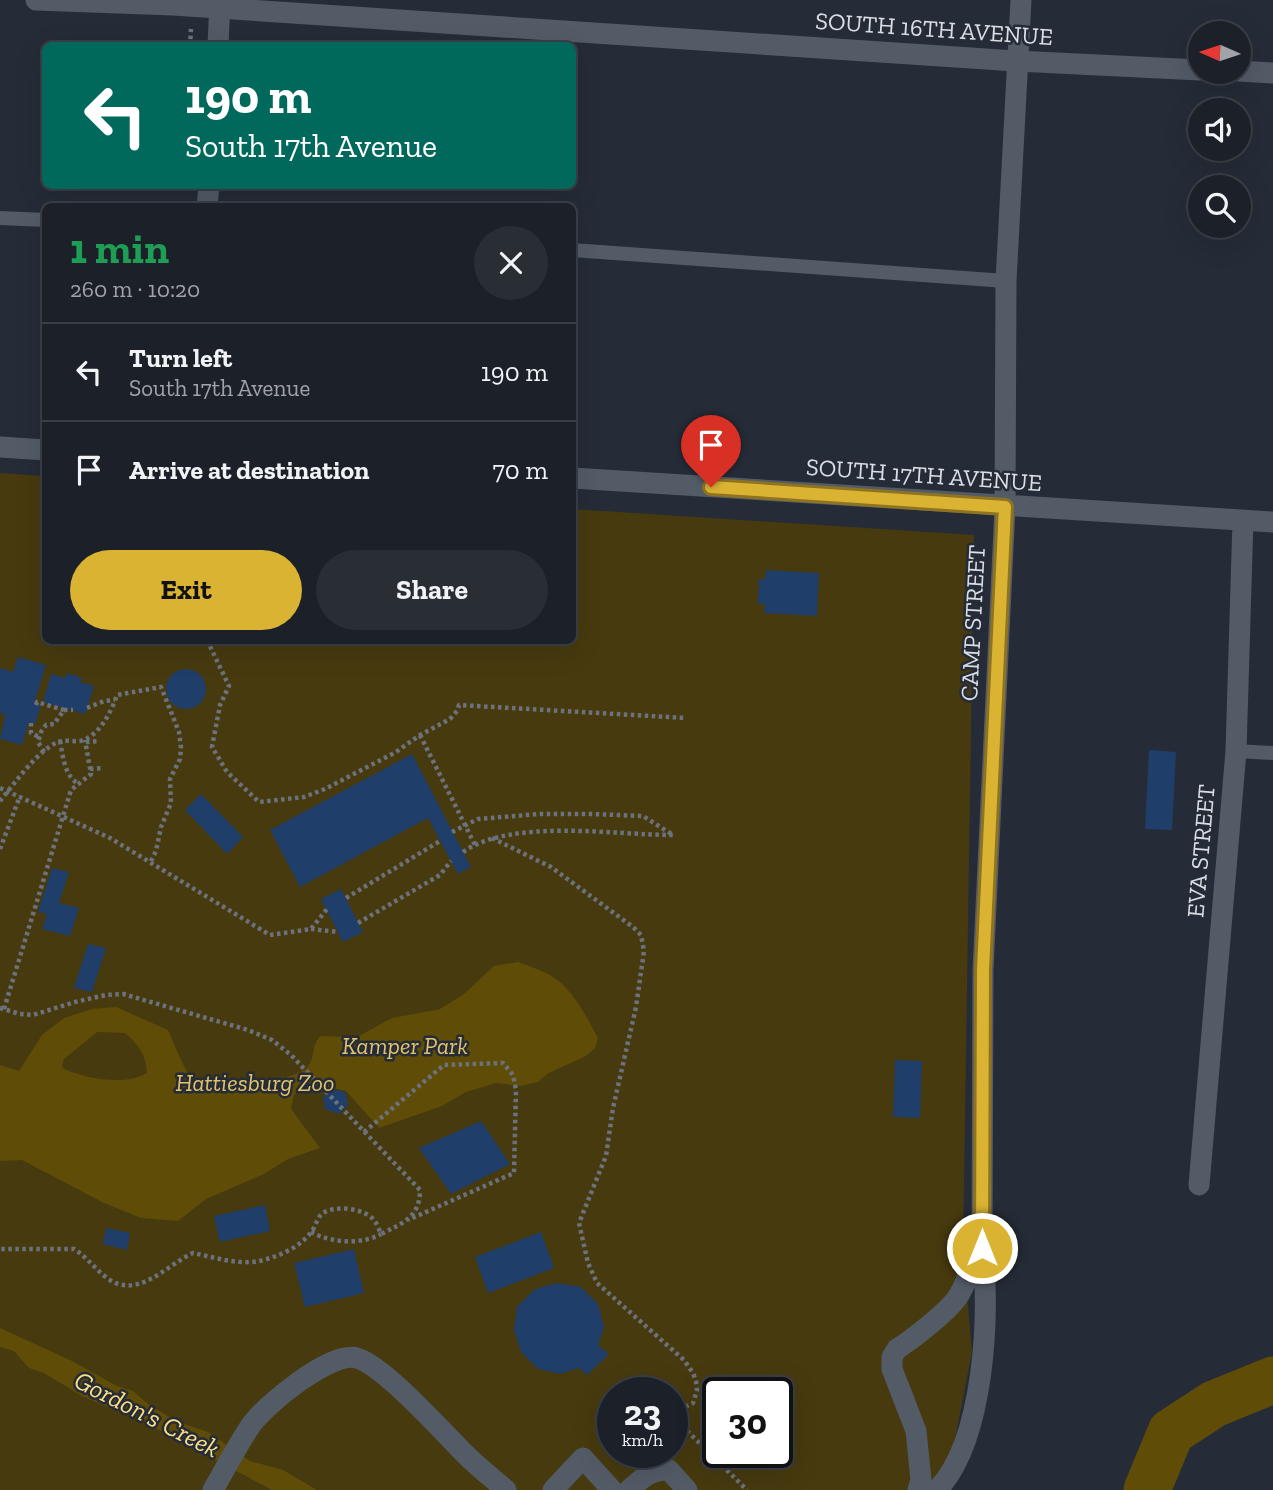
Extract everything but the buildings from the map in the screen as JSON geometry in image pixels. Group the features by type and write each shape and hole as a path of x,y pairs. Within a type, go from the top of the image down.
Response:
{"street":[{"name":"SOUTH 16TH AVENUE","path":"36,0 220,4 1016,61 1188,69"},
{"name":"CAMP STREET","path":"937,1490 946,1480 961,1449 974,1409 986,1326 986,1274 982,1248 983,970 1005,507 1006,281 1021,0"},
{"path":"218,42 220,4"},
{"path":"1251,72 1273,73"},
{"path":"0,447 42,450"},
{"name":"SOUTH 17TH AVENUE","path":"576,478 1273,522"},
{"name":"EVA STREET","path":"1199,1185 1236,751 1243,520"},
{"path":"918,1490 921,1480 916,1431 892,1369 892,1357 897,1349 956,1300 967,1280 973,1257 982,1248"},
{"path":"212,1490 252,1423 275,1399 326,1365 350,1357 366,1362 506,1490"},
{"path":"553,1490 583,1458 612,1490"},
{"path":"629,1490 658,1469 669,1470 687,1490"}],"lane":[{"path":"0,218 42,220"},
{"path":"576,250 1006,281"},
{"path":"1236,751 1273,752"}],"path":[{"path":"209,644 229,686 220,705 212,747 226,772 259,802 304,797 325,789 396,752 450,719 459,705 686,718"},
{"path":"85,741 102,725 117,695 161,688 179,732 180,759 170,779 171,803 150,863"},
{"path":"87,708 115,700"},
{"path":"36,705 37,702 73,710"},
{"path":"44,752 38,742 39,737 46,725 54,724 64,710"},
{"path":"32,723 30,733 39,737"},
{"path":"420,735 475,845"},
{"path":"0,801 44,752 60,741 100,741"},
{"path":"60,741 64,764 77,783"},
{"path":"85,741 90,774 71,789 61,815 2,1008 33,1015 75,1002 123,994 248,1030 272,1040 291,1055 420,1190 420,1203 403,1222"},
{"path":"90,769 103,768"},
{"path":"0,788 110,838 270,935 311,929 338,932"},
{"path":"0,849 20,796"},
{"path":"453,832 478,819 539,814 591,814 643,817 673,835 584,831 513,834 492,838 463,852"},
{"path":"492,838 551,867 641,935 643,942 640,981 613,1108 607,1156 579,1223 588,1263 597,1283 668,1345 693,1373 697,1390 692,1403 688,1405"},
{"path":"346,898 440,841"},
{"path":"358,923 440,875 451,861"},
{"path":"311,929 327,909"},
{"path":"311,1232 322,1238 371,1240 403,1222 514,1173 516,1090 513,1075 503,1063 444,1065 364,1132"},
{"path":"0,1249 74,1249 111,1281 140,1284 167,1271 193,1253 243,1264 287,1252 311,1232 323,1213 336,1208 365,1213 374,1219 381,1234"},
{"path":"688,1430 747,1490"}],"green space":[{"name":"Kamper Park","path":"0,473 42,476 42,644 576,644 576,509 974,535 963,1249 972,1352 945,1490 0,1490"}],"water":[{"path":"518,962 560,982 576,1001 598,1038 595,1048 586,1056 547,1074 538,1082 521,1086 496,1083 466,1092 442,1106 379,1128 346,1091 305,1082 294,1095 291,1109 320,1148 288,1159 264,1174 206,1199 178,1221 141,1218 104,1203 22,1160 0,1161 0,1065 19,1071 42,1035 64,1018 92,1009 116,1007 168,1030 184,1066 196,1082 219,1086 255,1084 302,1071 311,1062 315,1044 320,1036 357,1037 392,1018 440,1009 464,994 494,966","holes":["97,1032 125,1033 141,1051 147,1073 128,1079 106,1080 64,1069 64,1059"]},
{"path":"0,1328 72,1361 117,1386 133,1391 148,1404 178,1422 208,1432 250,1461 283,1470 317,1490 272,1490 150,1425 82,1396 44,1373 29,1368 14,1351 0,1347"}],"waterway":[{"name":"Gordon's Creek","path":"1147,1490 1171,1432 1214,1404 1273,1380"}],"route":[{"path":"711,487 1005,507 983,970 982,1248"}],"park label":[{"name":"Hattiesburg Zoo","path":"255,1083"}]}
